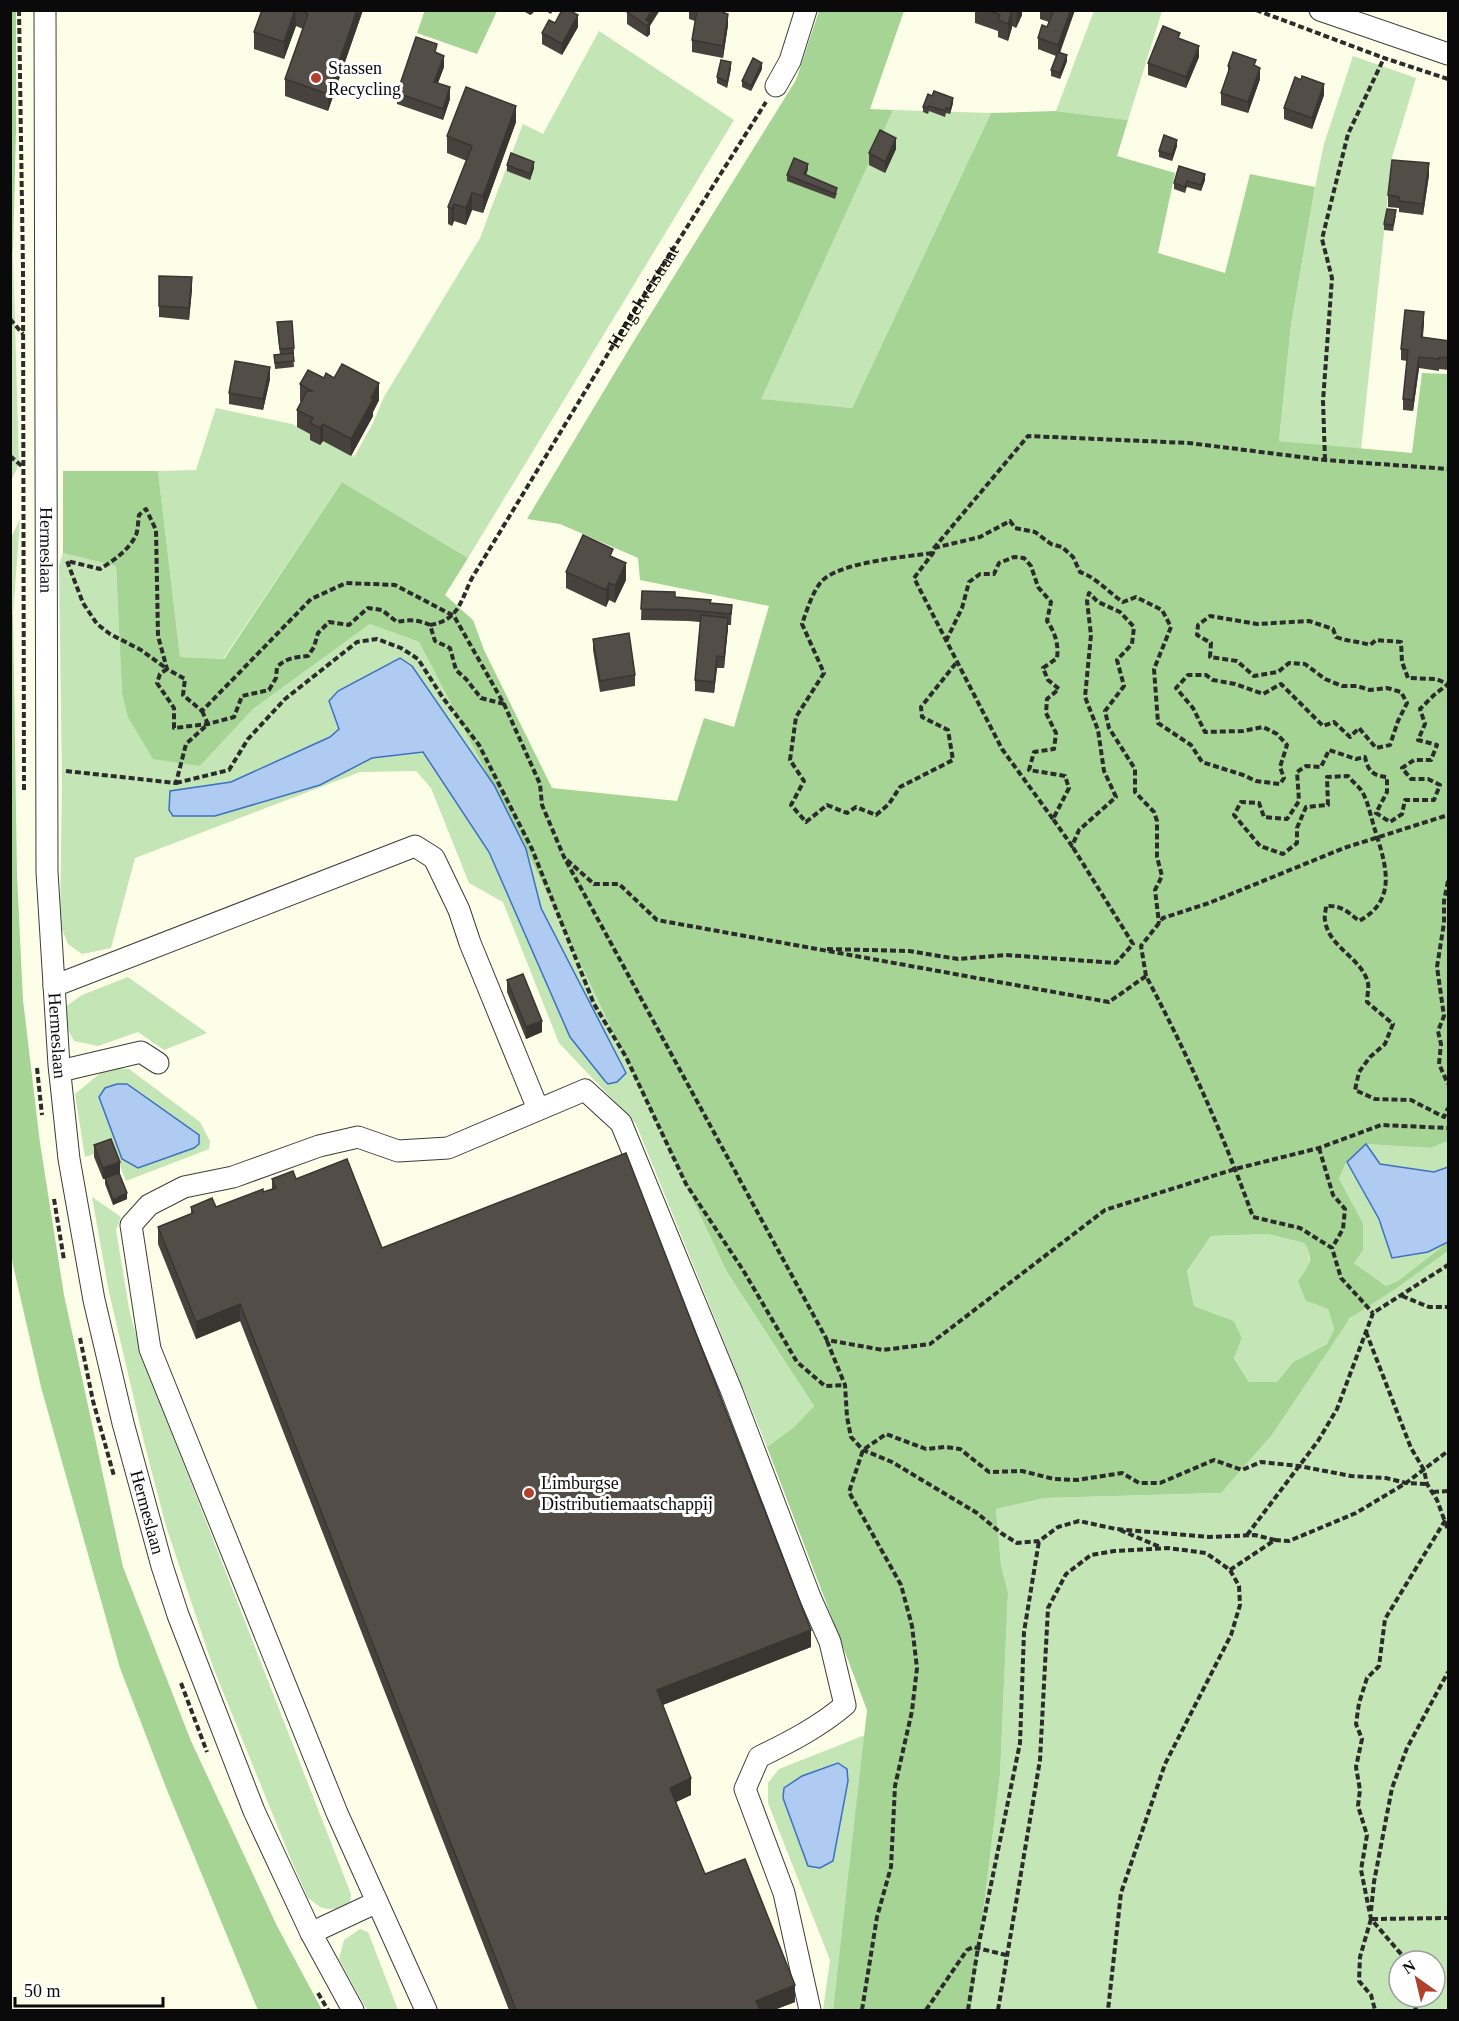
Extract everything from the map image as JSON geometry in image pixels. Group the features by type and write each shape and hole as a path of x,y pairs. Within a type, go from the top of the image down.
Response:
{"street":[{"name":"Hermeslaan","path":"45,10 47,872 60,1071 69,1159 94,1300 123,1423 162,1566 178,1615 254,1811 311,1933 353,2010"},
{"path":"776,86 790,61 806,10"},
{"path":"1320,10 1449,54"},
{"path":"54,986 415,846 434,858 459,910 470,943 538,1109"},
{"path":"60,1071 141,1052 158,1063"},
{"path":"426,2010 337,1813 150,1350 131,1225 149,1205 184,1187 233,1177 319,1146 358,1137 398,1151 448,1148 585,1090 621,1123 732,1392 810,1597 830,1642 845,1705 791,1742 759,1757 745,1789 784,1893 810,2010"},
{"path":"311,1933 377,1902"}],"path":[{"path":"19,10 25,797"},
{"path":"1256,10 1383,58 1449,79"},
{"path":"1325,460 1323,401 1332,278 1322,239 1348,134 1383,58"},
{"name":"Hengelweistraat","path":"454,616 472,578 629,319 776,86"},
{"path":"10,319 23,334"},
{"path":"1141,946 1133,944 1072,846 1002,749 914,578 933,550 1028,436 1189,443 1325,460 1449,469"},
{"path":"10,456 23,467"},
{"path":"167,669 158,636 156,530 146,509 139,515 136,535 119,556 100,569 67,561 83,603 97,624 110,634 141,650 167,669 184,679 183,695 201,711 208,724"},
{"path":"827,1340 883,1350 930,1344 1105,1210 1235,1169 1319,1148 1381,1125 1449,1126 1444,1117 1411,1101 1375,1099 1354,1090 1359,1072 1370,1057 1385,1044 1393,1024 1367,1002 1368,984 1362,969 1329,933 1325,921 1326,906 1336,906 1359,921 1371,915 1383,894 1387,877 1377,836 1362,791 1348,776 1328,777 1328,805 1306,807 1297,828 1298,843 1283,854 1260,846 1234,815 1241,802 1259,803 1263,817 1287,819 1299,801 1297,772 1306,766 1321,767 1329,750 1356,759 1365,757 1367,767 1376,776 1387,777 1387,792 1377,813 1390,822 1402,814 1405,800 1434,800 1440,784 1428,779 1411,779 1402,768 1414,760 1431,760 1437,745 1418,740 1425,724 1420,709 1448,684 1436,679 1408,678 1402,662 1401,642 1376,640 1370,645 1350,643 1336,638 1333,629 1309,621 1257,624 1210,616 1198,625 1197,635 1211,644 1210,657 1237,661 1254,676 1278,672 1289,663 1305,664 1325,679 1342,686 1357,686 1370,690 1387,688 1401,692 1407,703 1390,745 1376,748 1359,728 1350,736 1334,722 1323,726 1281,684 1263,693 1213,680 1206,675 1188,675 1176,688 1193,708 1205,732 1263,727 1277,734 1287,745 1280,767 1284,778 1280,784 1256,781 1202,762 1191,745 1158,723 1154,669 1171,627 1162,610 1136,597 1124,602 1107,592 1093,577 1080,572 1073,557 1062,547 1051,544 1035,532 1015,528 1010,521 980,537 933,550 852,565 822,580 809,604 802,624 824,673 796,717 790,760 804,781 791,805 806,822 827,805 847,813 856,807 876,815 889,804 900,787 953,760 948,730 922,717 921,707 957,663"},
{"path":"946,641 962,608 969,582 980,574 994,574 999,563 1014,556 1024,558 1031,566 1038,587 1051,602 1047,621 1053,630 1058,650 1057,658 1043,668 1048,680 1059,689 1047,699 1046,712 1056,733 1054,749 1034,752 1029,770 1065,776 1069,788 1053,819"},
{"path":"201,711 311,599 346,583 395,585 454,616 504,704 540,784 542,805 564,857 827,1340 845,1385 851,1437 863,1450 892,1462 976,1513 1017,1543 1039,1541 1058,1527 1079,1521 1116,1529 1209,1536 1247,1536 1289,1541 1356,1513 1406,1483 1449,1451"},
{"path":"1072,846 1079,830 1116,797 1104,771 1098,730 1085,697 1091,635 1087,601 1089,593 1098,602 1120,612 1134,627 1132,644 1117,660 1124,686 1105,711 1108,728 1135,769 1135,792 1154,812 1157,821 1156,857 1161,876 1155,890 1159,923"},
{"path":"167,669 160,674 157,683 174,708 174,728 208,724 234,717 243,696 269,690 276,678 277,667 284,661 308,656 314,647 318,633 329,622 349,625 368,608 382,610 397,622 423,621 430,625 444,623 454,616"},
{"path":"430,625 435,641 450,648 456,670 481,698 504,704"},
{"path":"47,768 176,783 229,770 248,739 285,699 357,642 377,639 401,648 418,659 443,698 479,745 532,849 594,1004 626,1057 686,1184 742,1270 797,1362 825,1386 845,1385"},
{"path":"176,783 186,744 208,724"},
{"path":"1373,1313 1341,1278 1332,1248 1300,1228 1253,1217 1235,1169 1170,1021 1146,975 1141,946 1163,918 1209,903 1377,836 1449,815"},
{"path":"564,857 594,884 620,884 657,920 1109,1002 1146,975"},
{"path":"1449,881 1444,901 1444,923 1437,967 1444,1017 1438,1031 1441,1044 1439,1064 1449,1084"},
{"path":"814,949 909,951 958,959 1006,955 1116,963 1133,944"},
{"path":"37,1067 43,1124"},
{"path":"1444,1117 1449,1108"},
{"path":"1319,1148 1333,1195 1345,1209 1343,1229 1332,1248"},
{"path":"52,1191 66,1269"},
{"path":"1247,1536 1318,1441 1337,1409 1373,1313 1449,1265"},
{"path":"1402,1296 1429,1307 1449,1307"},
{"path":"1366,1332 1412,1448 1424,1470 1427,1484 1446,1519 1449,1530"},
{"path":"80,1335 93,1401 116,1481"},
{"path":"862,2010 877,1917 891,1867 895,1786 912,1711 917,1668 912,1626 902,1585 849,1492 863,1450 886,1434 926,1449 945,1447 960,1449 989,1472 1022,1471 1054,1479 1077,1480 1122,1473 1139,1483 1160,1483 1214,1460 1242,1470 1261,1462 1299,1466 1351,1476 1427,1484"},
{"path":"1432,1492 1449,1491"},
{"path":"1397,1949 1371,1918 1361,1870 1367,1835 1358,1806 1360,1790 1356,1767 1362,1738 1356,1724 1359,1703 1367,1678 1379,1666 1385,1619 1446,1519"},
{"path":"1116,1529 1163,1548"},
{"path":"1230,1570 1275,1540"},
{"path":"968,2010 978,1948 1020,1743 1024,1632 1039,1541"},
{"path":"998,2010 1040,1760 1048,1608 1066,1574 1091,1555 1163,1548 1206,1553 1230,1570 1239,1586 1240,1605 1231,1635 1165,1764 1121,1893 1108,2010"},
{"path":"1375,2010 1371,1995 1359,1981 1360,1957 1371,1918 1374,1882 1392,1788 1407,1748 1449,1672"},
{"path":"177,1674 209,1757"},
{"path":"1371,1918 1449,1918"},
{"path":"926,2010 967,1950 973,1947 1006,1955"},
{"path":"316,1988 328,2010"}],"green space":[{"path":"425,10 497,11 477,54 417,33"},
{"path":"10,11 16,11 13,252 10,248"},
{"path":"819,11 904,11 870,109 893,110 761,399 852,408 991,113 1056,111 1128,120 1117,156 1175,173 1158,253 1225,273 1250,174 1315,187 1291,325 1279,441 1412,453 1422,373 1448,374 1448,1141 1430,1148 1366,1144 1347,1161 1339,1179 1363,1224 1363,1250 1354,1263 1386,1286 1398,1281 1448,1242 1448,1251 1350,1318 1272,1435 1221,1493 1045,1498 996,1509 1001,1565 1008,1593 1000,1775 971,2010 833,2010 867,1710 767,1447 794,1427 814,1406 727,1272 526,849 419,642 370,624 253,709 200,766 153,759 128,717 122,693 116,566 63,553 63,471 158,471 180,657 224,659 342,482 468,558 445,595 473,620 484,650 552,788 677,801 704,718 734,727 769,606 640,580 638,558 560,524 527,519 632,344 796,80","holes":["1268,1234 1304,1243 1310,1259 1298,1281 1306,1301 1328,1309 1334,1329 1327,1344 1293,1362 1277,1382 1249,1382 1234,1358 1242,1338 1234,1321 1194,1306 1187,1271 1211,1236"]},
{"path":"1094,11 1162,11 1128,120 1056,111"},
{"path":"599,31 734,120 468,558 342,482 223,659 180,657 158,471 196,470 216,408 292,424 354,457 384,397 480,238 523,124 543,134"},
{"path":"1353,56 1416,78 1392,157 1361,449 1279,441 1291,325 1315,187 1324,144"},
{"path":"893,110 991,113 852,408 760,399"},
{"path":"11,248 13,252 19,464 11,481"},
{"path":"20,520 13,614 11,615 10,539"},
{"path":"63,553 116,566 122,693 200,766 253,709 370,624 419,642 526,849 727,1272 814,1406 794,1427 767,1447 636,1124 559,1043 503,902 469,883 431,788 416,771 360,772 135,858 111,948 82,954 68,944 60,924 62,783 59,566"},
{"path":"13,614 17,876 23,1000 40,1143 64,1295 123,1567 191,1741 277,1926 322,2010 258,2010 254,2001 167,1790 120,1668 41,1387 13,1265 10,1247 10,615"},
{"path":"128,977 207,1033 164,1050 138,1032 98,1046 74,1041 66,1026 65,1007 82,995"},
{"path":"117,1068 129,1069 200,1122 210,1141 209,1149 126,1181 113,1148 85,1157 75,1094 103,1071"},
{"path":"1448,1141 1448,1167 1434,1172 1379,1164 1366,1144 1429,1148"},
{"path":"1347,1162 1379,1219 1392,1258 1428,1252 1448,1242 1398,1281 1386,1286 1354,1263 1339,1179"},
{"path":"92,1197 121,1217 116,1230 130,1314 144,1362 351,1894 350,1903 341,1908 320,1907 308,1898 213,1667 166,1526 144,1442 109,1292"},
{"path":"1268,1234 1304,1243 1310,1252 1306,1301 1328,1309 1334,1329 1327,1344 1293,1362 1277,1382 1249,1382 1234,1357 1242,1338 1234,1321 1194,1306 1187,1271 1211,1236"},
{"path":"1448,1251 1448,2010 971,2010 1000,1775 1008,1594 1001,1565 996,1509 1045,1498 1221,1493 1272,1435 1346,1323 1355,1314 1397,1288"},
{"path":"865,1735 833,2010 823,2010 830,1960 768,1803 768,1783 779,1769"},
{"path":"360,1929 368,1932 398,2010 367,2010 339,1959 344,1940"}],"water":[{"path":"400,658 412,666 494,785 526,849 541,908 626,1073 617,1082 608,1084 570,1037 489,852 423,752 372,758 320,785 215,816 173,816 169,810 170,791 231,782 330,737 339,729 329,701 338,691"},
{"path":"127,1084 199,1135 199,1144 194,1148 138,1168 122,1159 99,1097 105,1088"},
{"path":"1366,1144 1380,1164 1434,1172 1448,1167 1448,1242 1428,1252 1392,1258 1379,1219 1347,1162"},
{"path":"838,1763 847,1769 848,1781 833,1861 820,1868 808,1866 783,1798 784,1788 802,1776"}],"building":[{"path":"262,10 295,10 284,42 254,32"},
{"path":"300,10 357,10 328,94 285,79 308,14"},
{"path":"562,10 569,10 578,15 562,44 542,33 549,20 555,23"},
{"path":"628,10 652,10 646,20 650,22 647,26 627,12"},
{"path":"697,10 723,10 723,13 728,14 723,46 692,40"},
{"path":"988,10 1011,10 1008,24 998,20 1000,15"},
{"path":"1049,10 1071,10 1058,45 1038,38 1042,25 1047,27 1053,12"},
{"path":"1163,26 1180,33 1178,38 1199,46 1186,77 1148,63"},
{"path":"416,37 437,44 435,52 444,56 434,82 450,87 443,109 397,93"},
{"path":"1058,52 1067,55 1060,73 1051,70"},
{"path":"1233,52 1256,60 1254,65 1260,68 1248,102 1221,93"},
{"path":"753,58 762,63 751,86 742,81"},
{"path":"721,60 731,62 727,82 717,77"},
{"path":"1302,76 1324,84 1312,118 1284,108 1295,77 1301,80"},
{"path":"466,87 516,106 483,196 472,193 466,208 454,204 452,209 448,207 472,146 447,136"},
{"path":"934,91 953,98 950,109 946,108 945,111 929,106 928,108 923,107 928,94 932,96"},
{"path":"880,130 896,138 885,162 869,153"},
{"path":"1164,135 1177,140 1172,155 1159,151"},
{"path":"511,153 534,162 530,174 507,165"},
{"path":"794,158 808,164 804,174 837,188 835,194 787,175"},
{"path":"1392,160 1429,163 1423,204 1399,201 1399,197 1388,195"},
{"path":"1179,166 1205,174 1201,185 1187,181 1185,187 1174,183"},
{"path":"1387,209 1396,210 1393,225 1384,224"},
{"path":"159,276 192,277 189,308 159,306"},
{"path":"1405,310 1424,312 1421,337 1449,341 1449,358 1419,357 1413,400 1403,399 1408,350 1401,349"},
{"path":"292,321 294,348 280,349 277,322"},
{"path":"293,353 294,361 275,363 274,355"},
{"path":"235,361 270,367 263,399 229,393"},
{"path":"342,364 379,383 351,439 323,424 320,428 310,423 313,418 297,410 307,391 312,391 300,384 308,370 324,378 326,373 334,378"},
{"path":"583,535 613,549 610,556 626,563 615,586 609,583 606,590 566,572"},
{"path":"642,591 675,592 675,597 711,600 710,603 732,605 731,614 641,609"},
{"path":"701,615 728,618 724,657 717,656 714,682 695,680"},
{"path":"629,633 635,675 600,681 593,639"},
{"path":"523,974 542,1021 526,1027 507,980"},
{"path":"111,1139 120,1162 103,1168 94,1145"},
{"name":"Limburgse Distributiemaatschappij","path":"626,1153 811,1630 657,1690 691,1778 670,1788 705,1874 745,1859 795,1985 756,2001 760,2010 516,2010 240,1304 196,1322 158,1227 193,1213 191,1207 212,1198 216,1207 263,1189 263,1192 276,1188 272,1179 293,1171 296,1179 347,1159 382,1248"},
{"path":"119,1173 127,1193 113,1200 105,1178"}],"place":[{"name":"Stassen Recycling","path":"316,78"},
{"name":"Limburgse Distributiemaatschappij","path":"529,1493"}]}
